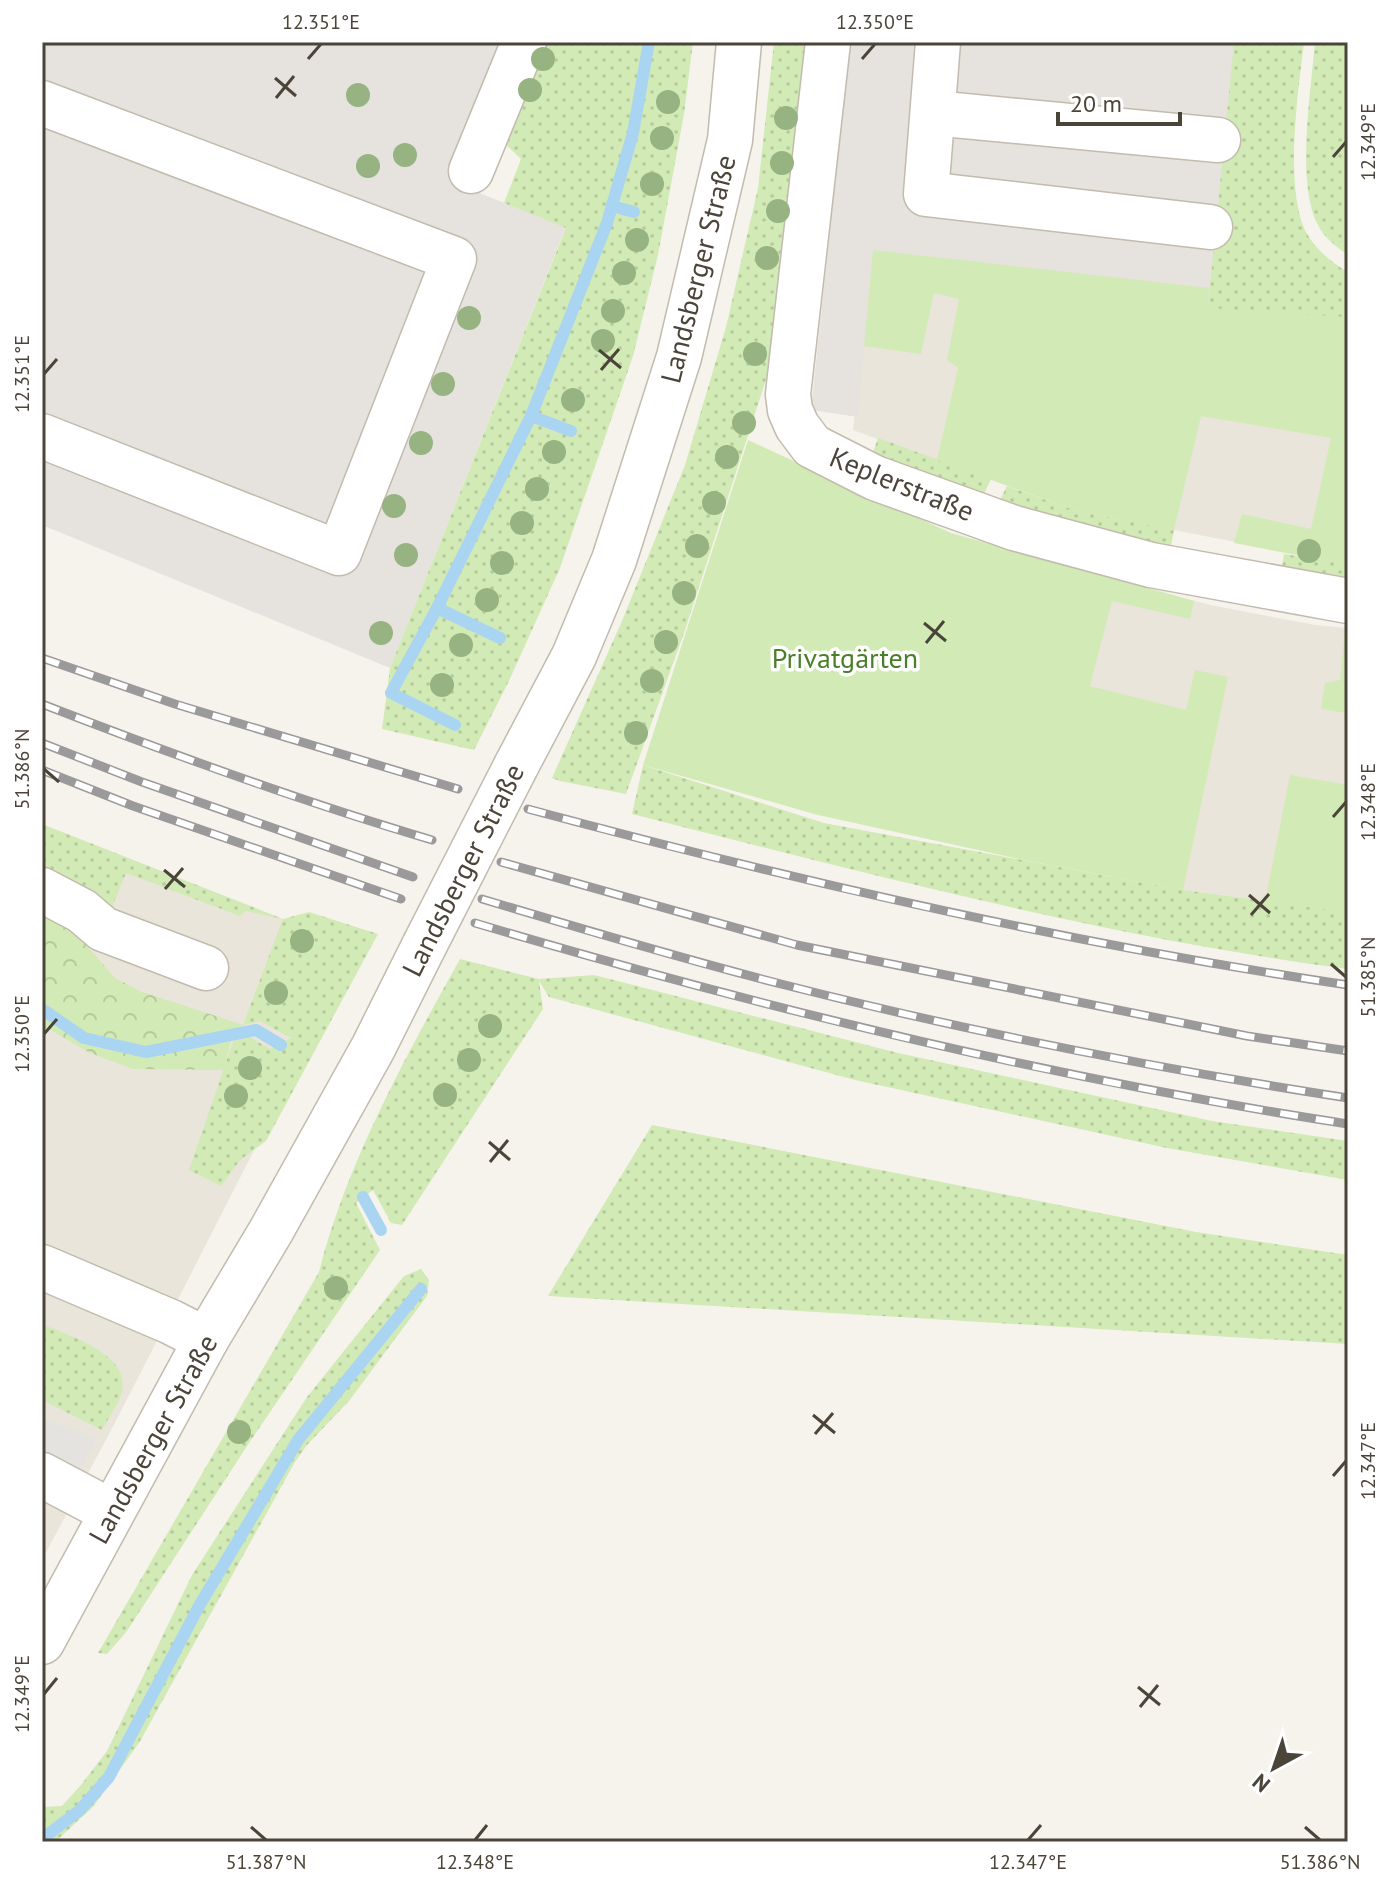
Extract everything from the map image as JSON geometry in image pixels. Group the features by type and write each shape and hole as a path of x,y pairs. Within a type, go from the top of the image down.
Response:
{"street":[{"path":"471,171 524,42"},
{"name":"Landsberger Straße","path":"42,1642 206,1340 373,1048 574,656 614,560 679,357 730,140 739,42"},
{"name":"Keplerstraße","path":"828,42 788,394 790,410 797,426 812,446 875,478 1014,528 1151,565 1348,601"},
{"path":"938,42 926,194 1210,227"},
{"path":"42,103 454,259 339,553 42,436"},
{"path":"933,113 1218,140"},
{"path":"42,890 82,911 103,929 206,968"},
{"path":"42,1267 206,1340"},
{"path":"42,1475 112,1512"}],"shaded area":[{"path":"42,42 503,42 451,182 566,227 390,668 42,525"},
{"path":"850,42 1256,42 1225,309 873,250 858,417 811,410"},
{"path":"873,250 1348,318 1348,564 1077,511 853,430"},
{"path":"1092,573 1210,605 1315,625 1348,628 1348,912 1183,890 1019,859"},
{"path":"42,825 283,919 295,1070 42,1560"},
{"path":"42,1418 97,1439 77,1477 42,1458"}],"green space":[{"path":"538,42 693,42 684,114 658,255 633,356 560,568 474,750 382,729 390,668 566,228 504,203 521,159 497,136"},
{"path":"774,42 813,42 773,358 684,633 626,794 560,781 552,778 622,621 685,465 726,327 758,188"},
{"path":"1234,42 1304,42 1294,162 1298,209 1312,241 1329,259 1348,272 1348,318 1208,308"},
{"path":"1315,42 1348,42 1348,255 1321,230 1311,207 1306,161"},
{"path":"873,250 1209,288 1208,308 1348,317 1348,565 1234,543 1242,514 1311,529 1331,438 1201,416 1174,530 1077,511 937,460 958,368 947,360 959,299 934,293 921,354 864,346"},
{"path":"878,438 991,479 980,503 869,464"},
{"name":"Privatgärten","path":"748,440 951,533 1194,601 1190,619 1112,601 1090,686 1186,710 1195,670 1228,677 1183,890 1019,859 818,815 643,765"},
{"path":"1007,486 1077,511 1174,530 1169,557 996,508"},
{"path":"1284,554 1348,564 1348,589 1280,578"},
{"path":"1345,628 1348,628 1348,713 1321,709 1325,683 1340,680"},
{"path":"643,765 824,823 1183,890 1348,912 1348,969 1257,956 1077,922 632,814"},
{"path":"1290,775 1348,785 1348,912 1265,902"},
{"path":"42,824 283,919 246,911 240,916 126,873 112,907 42,876"},
{"path":"42,909 70,926 115,978 140,991 243,1025 232,1035 224,1070 133,1069 90,1053 42,1025"},
{"path":"309,912 378,934 266,1141 240,1160 221,1186 189,1170 234,1039 250,1037 270,1049 291,1038 260,1021 243,1025 283,919"},
{"path":"460,959 539,979 594,975 898,1053 1212,1121 1348,1141 1348,1180 1167,1148 855,1080 549,997 539,981 543,1009 402,1225 391,1223 373,1190 356,1203 380,1250 127,1631 107,1654 98,1653 319,1272 345,1191 379,1111"},
{"path":"652,1125 1196,1232 1348,1255 1348,1344 548,1296"},
{"path":"421,1269 429,1280 427,1296 349,1401 295,1462 139,1743 93,1807 55,1842 42,1842 42,1807 62,1806 107,1751 192,1575 307,1397 404,1276"},
{"path":"42,1324 81,1340 117,1366 122,1378 122,1391 102,1430 42,1400"}],"waterway":[{"path":"455,725 391,693 437,608 531,416 607,223 633,133 649,42"},
{"path":"612,206 634,212"},
{"path":"531,416 571,431"},
{"path":"437,608 500,638"},
{"path":"42,1009 84,1038 146,1052 256,1030 281,1045"},
{"path":"363,1197 381,1230"},
{"path":"42,1839 80,1810 109,1777 199,1606 298,1440 421,1289"}],"railway":[{"path":"42,658 175,704 458,789"},
{"path":"42,704 236,776 432,840"},
{"path":"42,743 142,782 413,877"},
{"path":"42,770 133,806 401,899"},
{"path":"528,809 732,862 1038,931 1348,985"},
{"path":"501,862 797,945 1247,1036 1348,1051"},
{"path":"482,899 709,965 924,1018 1136,1062 1348,1098"},
{"path":"475,923 691,984 908,1038 1127,1085 1348,1124"}]}
